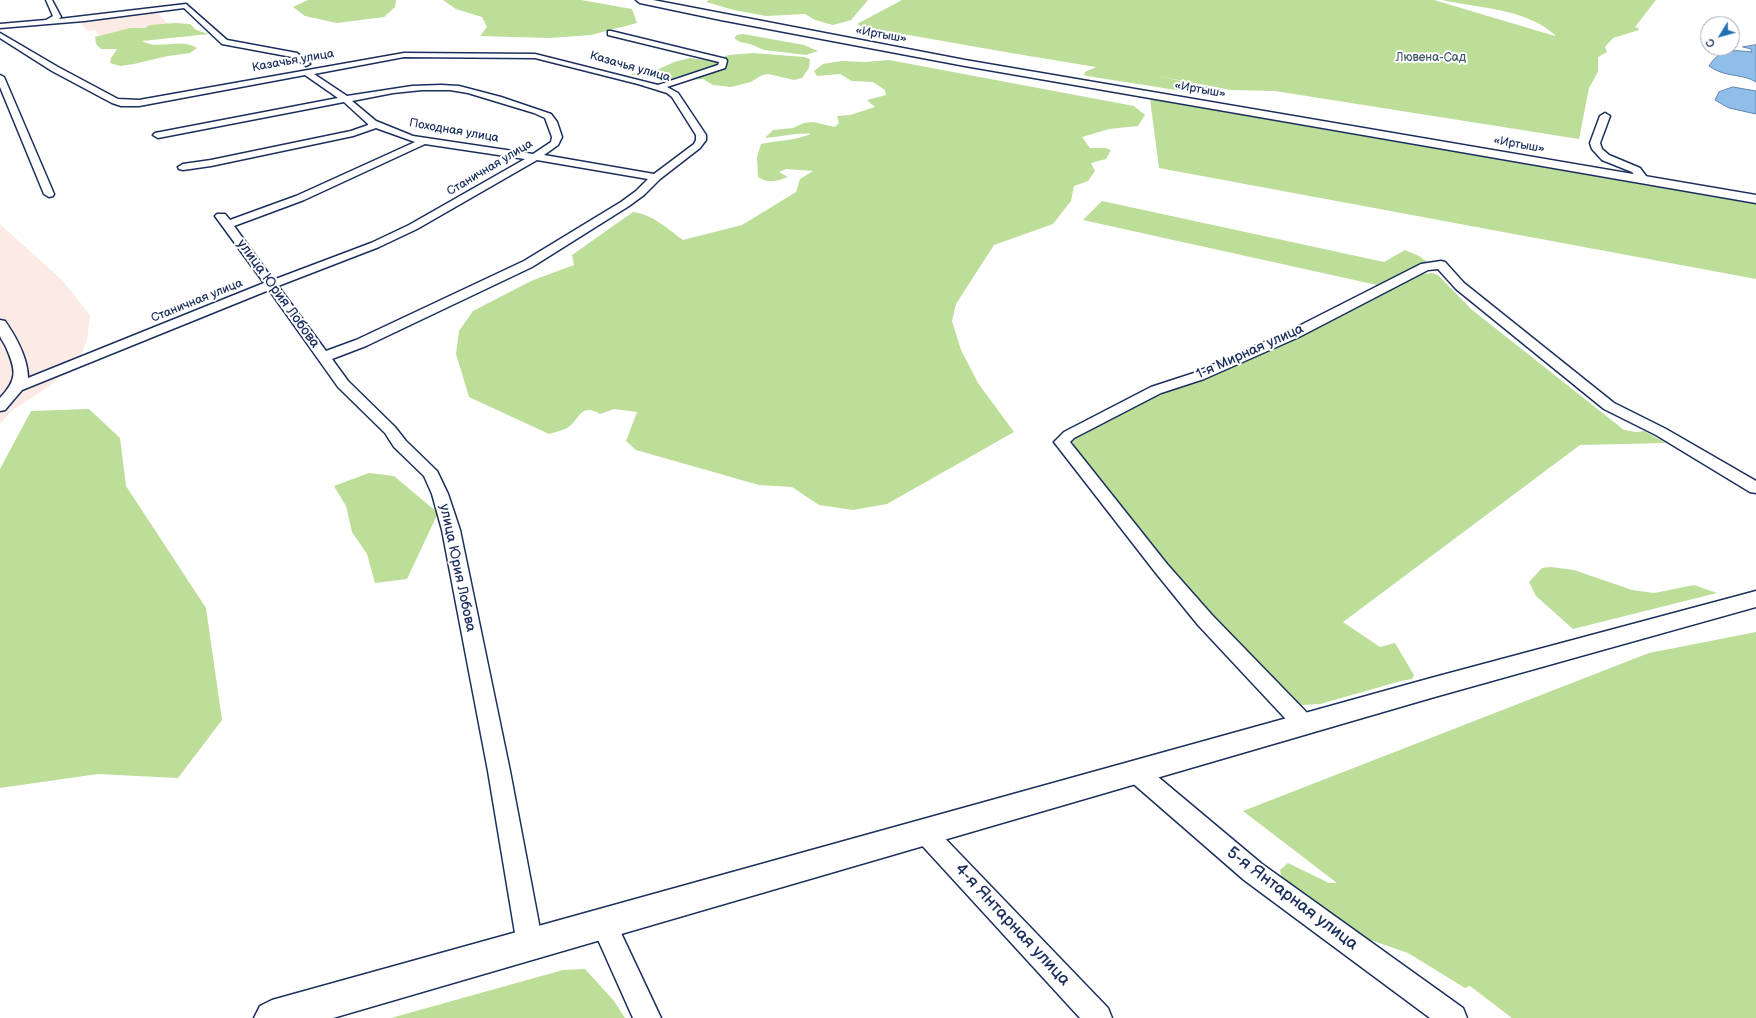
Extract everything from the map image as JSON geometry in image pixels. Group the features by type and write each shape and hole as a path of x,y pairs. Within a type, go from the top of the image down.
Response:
{"main road":[{"name":"«Иртыш»","path":"640,0 721,17 950,60 1756,199"},
{"path":"272,1018 1305,725 1756,599"}],"street":[{"path":"48,22 58,16 49,0"},
{"path":"0,26 186,6 225,42 294,55 306,68 372,123 372,127 354,133 211,163 183,167"},
{"path":"611,33 723,61 722,66 660,87"},
{"name":"Казачья улица","path":"0,35 56,69 115,101 139,103 306,68 411,54 526,55 549,59 660,87 675,95 701,135 702,140 697,146 656,177 640,194 528,264 361,343 324,357"},
{"path":"0,77 49,194"},
{"name":"Станичная улица","path":"18,387 271,285 350,256 393,237 468,197 535,157 555,143 557,137 552,122 548,116 460,89 445,88 400,90 345,99 158,135"},
{"path":"1605,116 1595,143 1599,153 1638,171 1644,180"},
{"name":"Походная улица","path":"372,123 410,138 424,141 535,157 656,177"},
{"name":"улица Юрия Лобова","path":"424,141 300,198 225,221 343,384 390,430 400,444 431,474 440,494 448,520 498,763 530,945"},
{"name":"1-я Мирная улица","path":"1305,725 1205,620 1161,568 1062,442 1069,435 1156,390 1204,374 1288,337 1425,267 1441,266 1460,286 1609,406 1661,432 1756,488"},
{"path":"0,324 12,345 22,371 22,379 18,387 0,407"},
{"name":"5-я Янтарная улица","path":"1137,773 1253,872 1453,1018"},
{"name":"4-я Янтарная улица","path":"925,833 1098,1018"},
{"path":"604,924 647,1018"}],"shaded area":[{"path":"156,11 170,26 100,36 95,30 87,31 81,23"},
{"path":"0,224 63,281 90,315 87,340 80,357 51,385 11,411 0,424"}],"green space":[{"path":"308,0 396,0 395,7 384,17 337,23 305,16 293,7"},
{"path":"443,0 581,0 632,9 637,23 591,35 549,38 480,36 487,27 482,17 456,9"},
{"path":"709,0 868,0 851,20 833,25 815,20 805,14 766,16 734,10 706,2"},
{"name":"Лювена-Сад","path":"902,0 1434,0 1555,36 1544,26 1517,15 1442,0 1656,0 1635,27 1639,30 1613,38 1605,47 1607,52 1598,57 1598,72 1589,88 1579,139 1275,91 1231,90 1158,76 1209,87 1203,91 1195,93 1087,76 1084,75 1085,72 1096,67 863,27 857,24"},
{"path":"175,23 190,24 196,30 209,34 142,41 155,45 183,44 197,48 190,53 120,66 110,63 111,58 117,49 101,49 96,44 95,37 130,28 145,28 150,25"},
{"path":"743,34 804,45 818,51 806,55 764,50 750,44 740,42 734,38 737,35"},
{"path":"753,53 804,57 810,59 809,68 802,78 794,80 768,74 762,75 751,82 731,87 713,85 703,79 663,80 656,77 658,72 630,75 638,72 659,69 674,62 690,58 712,61 729,55"},
{"path":"889,60 1134,106 1145,115 1138,126 1109,129 1082,137 1090,148 1105,148 1111,150 1106,159 1091,163 1095,171 1088,181 1074,186 1071,201 1053,224 994,245 956,304 952,321 961,350 978,383 1014,432 887,504 853,510 819,505 792,487 759,485 636,450 626,441 637,412 614,409 600,414 588,410 584,411 567,428 549,434 469,397 456,354 459,331 473,311 531,281 574,265 572,255 633,212 640,213 653,219 683,240 742,225 796,192 800,179 813,171 786,169 779,172 788,177 773,181 766,181 758,177 757,157 761,144 811,134 795,134 765,138 773,130 793,128 804,123 813,122 835,127 839,123 837,116 850,115 875,107 867,100 886,95 885,90 873,82 852,81 840,74 817,76 814,71 823,64 841,61 865,62"},
{"path":"1150,99 1756,204 1756,279 1159,168"},
{"path":"1102,201 1384,262 1405,250 1419,256 1430,264 1420,265 1377,285 1083,220"},
{"path":"1432,273 1438,275 1471,309 1624,430 1636,432 1644,431 1666,443 1580,445 1343,622 1380,647 1395,643 1414,675 1412,679 1320,704 1302,705 1280,691 1208,615 1107,490 1083,459 1072,441 1083,432 1148,399 1232,367 1423,274"},
{"path":"89,409 120,438 126,486 206,608 222,720 178,778 98,774 0,788 0,469 31,411"},
{"path":"369,473 394,476 438,513 407,579 375,583 367,554 352,532 346,506 334,486"},
{"path":"1551,567 1574,570 1632,590 1654,593 1694,585 1717,593 1573,629 1536,596 1529,582 1542,568"},
{"path":"1756,632 1756,1018 1512,1018 1470,986 1465,988 1408,953 1327,925 1283,882 1280,870 1288,863 1329,883 1337,883 1243,811 1649,653"},
{"path":"585,969 614,1001 625,1018 391,1018 563,970"}],"water":[{"path":"1756,45 1756,82 1745,77 1715,70 1709,66 1718,56 1740,56 1740,51 1752,52 1751,49 1743,47"},
{"path":"1733,87 1756,91 1756,114 1729,108 1715,100 1719,92"}]}
